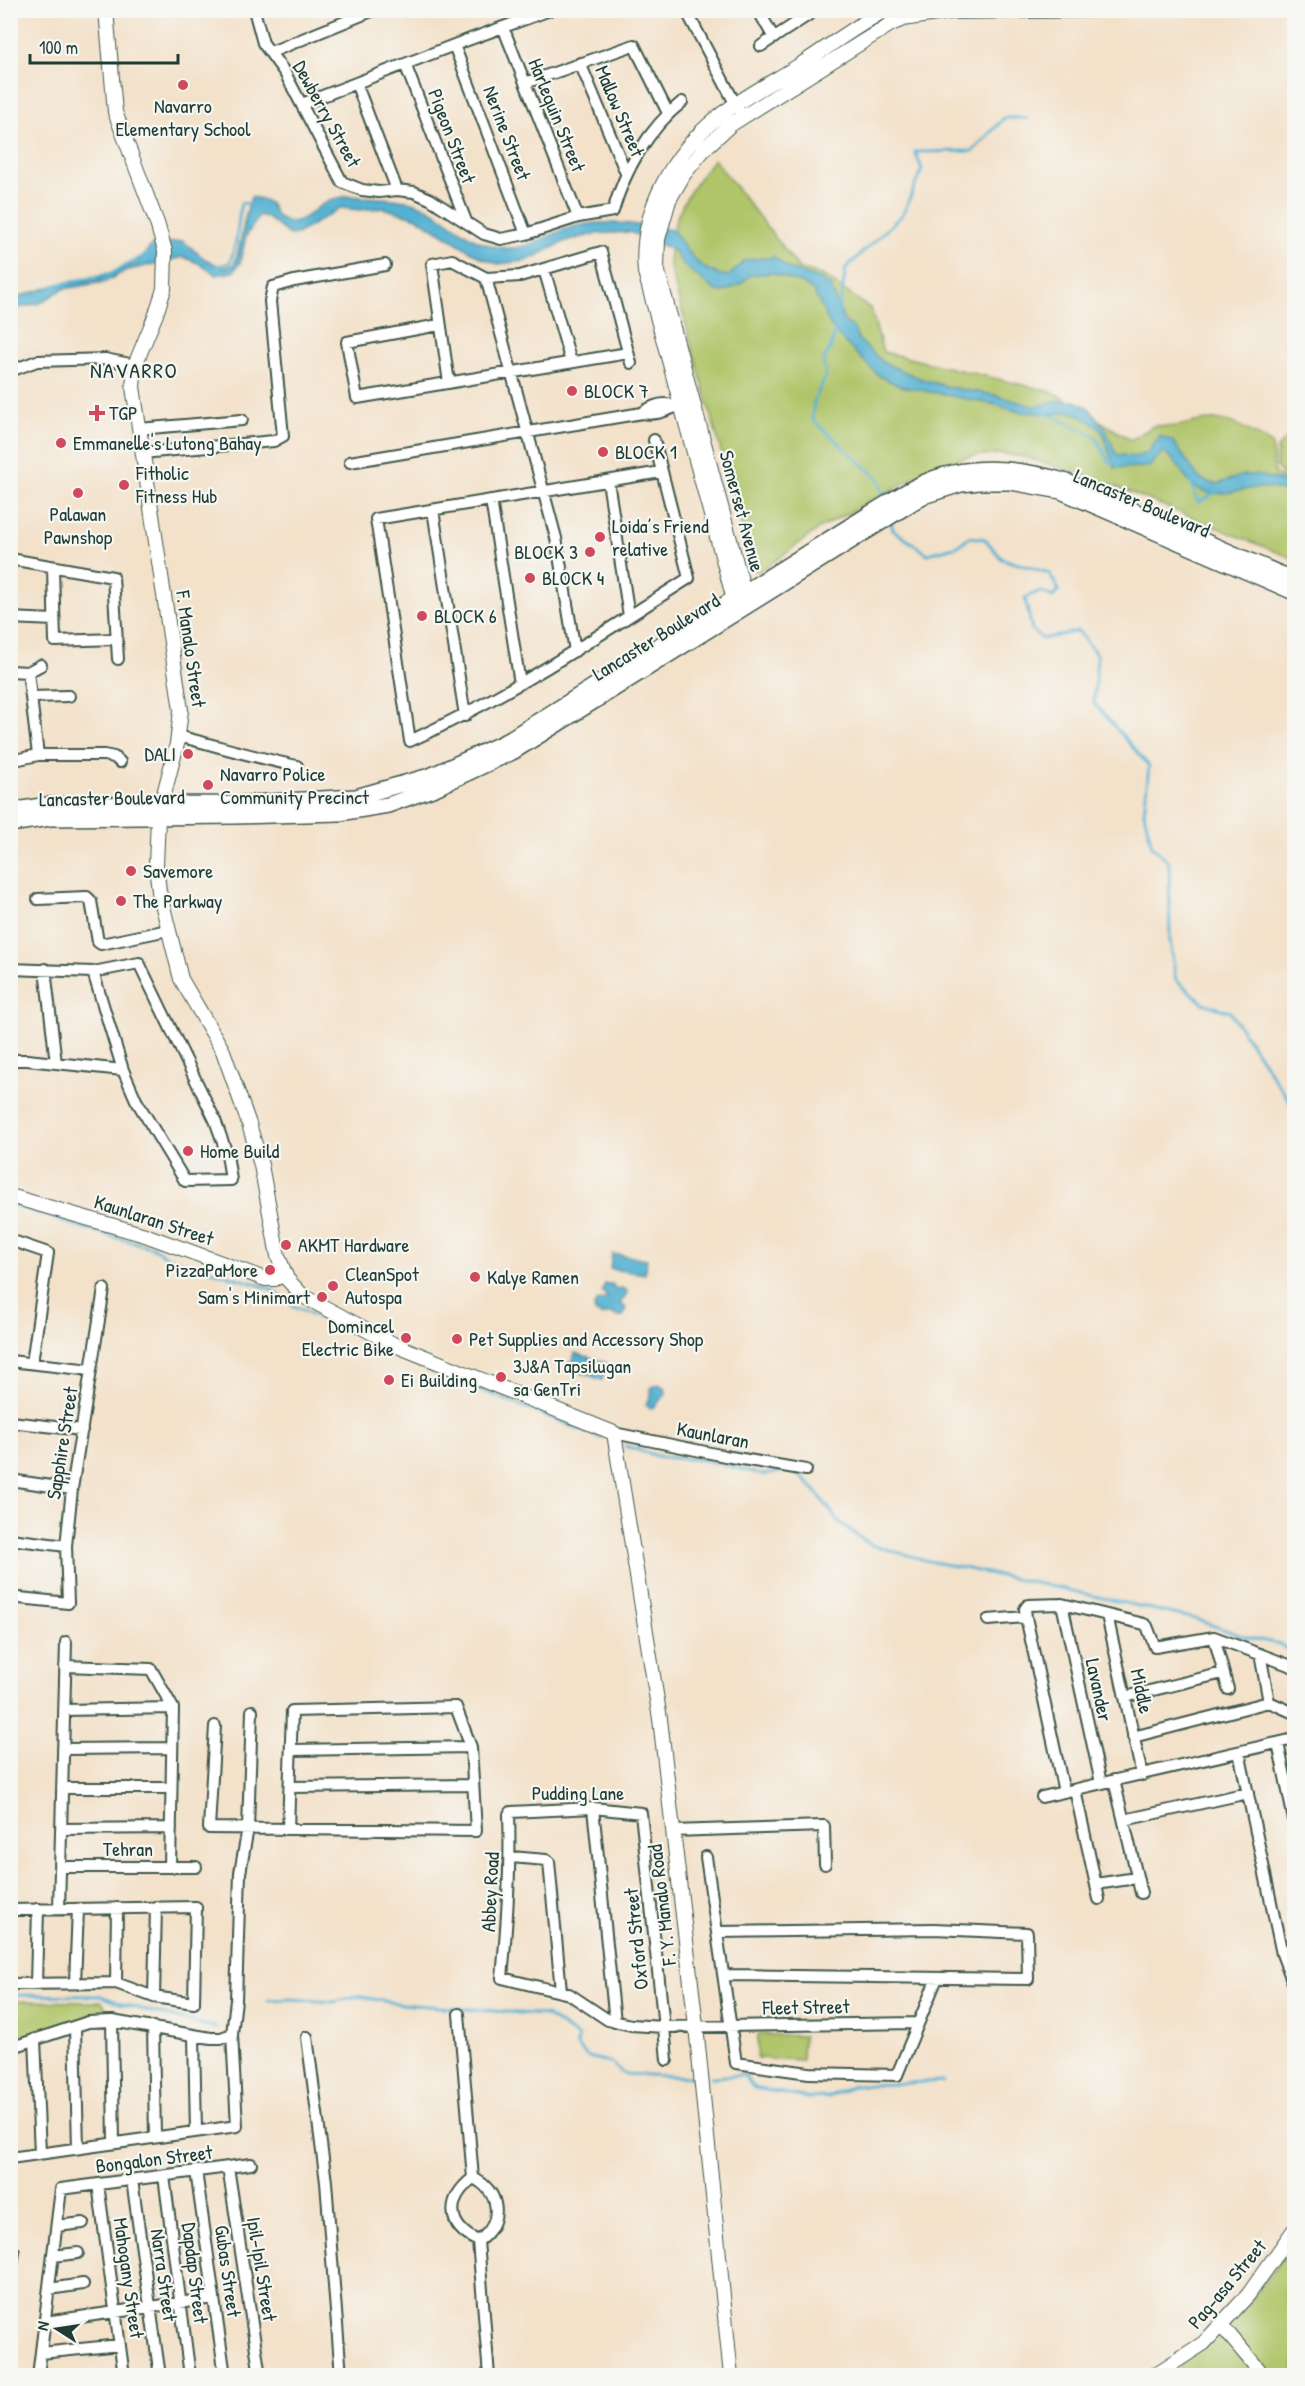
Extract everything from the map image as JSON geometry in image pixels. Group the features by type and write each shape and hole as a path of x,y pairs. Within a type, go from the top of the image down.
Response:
{"main road":[{"name":"Lancaster Boulevard","path":"10,824 50,818 356,797 430,776 503,743 884,512 927,482 960,472 979,469 1011,469 1041,474 1113,500 1294,580"},
{"name":"Lancaster Boulevard","path":"884,512 961,484 1011,482 1037,485 1080,499 1294,592"},
{"name":"Lancaster Boulevard","path":"10,810 48,805 159,811"}],"street":[{"name":"F. Manalo Street","path":"106,10 115,112 162,237 165,251 164,289 156,315 135,364 133,387 181,710 178,736 159,811 156,865 159,891 181,979 223,1051 252,1133 278,1256 284,1274 303,1296 395,1345 614,1433"},
{"name":"Dewberry Street","path":"254,10 263,43 271,52 302,104 342,183 371,191 414,192 430,199 493,238 511,238 578,217 613,211 626,173 668,113 682,102"},
{"path":"271,52 374,10"},
{"path":"302,104 550,10"},
{"path":"686,10 739,111"},
{"path":"758,10 774,38"},
{"path":"760,46 816,10"},
{"name":"Somerset Avenue","path":"738,601 683,404 656,258 651,244 656,220 690,166 739,111 885,10"},
{"name":"Somerset Avenue","path":"739,111 903,19 950,12 1102,10"},
{"name":"Harlequin Street","path":"503,27 578,217"},
{"name":"Nerine Street","path":"454,45 526,234"},
{"path":"525,82 634,45 668,113"},
{"name":"Mallow Street","path":"580,63 626,173"},
{"name":"Pigeon Street","path":"405,64 466,221"},
{"path":"356,83 397,190"},
{"path":"439,326 347,342 357,398 449,383 571,362 629,358 601,252 520,276 486,278 452,260 432,264 439,326 449,383"},
{"path":"142,453 274,441 283,436 270,301 273,287 294,281 386,265"},
{"path":"544,269 571,362"},
{"path":"486,278 556,538 575,651"},
{"path":"10,371 37,361 105,359 135,364"},
{"path":"350,462 642,412 653,415 683,404"},
{"path":"139,429 242,420"},
{"path":"654,440 689,578 520,684 465,716 410,741 376,519 661,472"},
{"path":"608,481 628,616"},
{"path":"491,500 520,684"},
{"path":"433,510 465,716"},
{"path":"10,559 113,577 118,659"},
{"path":"52,567 55,640 117,639"},
{"path":"10,618 54,620"},
{"path":"10,671 28,672 41,665"},
{"path":"28,672 38,755"},
{"path":"31,697 69,696"},
{"path":"178,736 236,751 244,756 297,766"},
{"path":"10,761 38,755 104,755 114,757 120,762"},
{"path":"38,899 87,897 91,901 98,942 101,944 168,930"},
{"path":"10,969 93,972 139,963 215,1120 227,1154 231,1180 185,1181 136,1100 123,1070 93,972"},
{"path":"45,969 57,1063"},
{"path":"10,1060 123,1070"},
{"name":"Kaunlaran Street","path":"10,1196 145,1235 265,1279 275,1279 284,1274"},
{"path":"10,1240 48,1253 32,1363"},
{"name":"Sapphire Street","path":"10,1597 68,1603 66,1546 72,1489 104,1289"},
{"path":"10,1361 91,1370"},
{"path":"10,1422 82,1430"},
{"name":"Kaunlaran","path":"614,1433 806,1470"},
{"name":"F. Y. Manalo Road","path":"614,1433 660,1719 696,2026 732,2376"},
{"path":"10,1480 72,1489"},
{"path":"10,1539 66,1546"},
{"path":"1099,1899 1026,1617 1025,1609 1028,1605 1062,1604 1148,1626 1153,1645 1158,1648 1214,1637 1294,1667"},
{"name":"Lavander","path":"1062,1604 1101,1783"},
{"name":"Middle","path":"1107,1615 1142,1775"},
{"path":"988,1620 1026,1617"},
{"path":"1214,1637 1228,1689"},
{"path":"58,1909 66,1642"},
{"path":"1260,1654 1269,1702"},
{"path":"65,1666 151,1669 173,1708 170,1867"},
{"path":"1125,1697 1223,1673"},
{"path":"1133,1737 1269,1702 1294,1713"},
{"path":"215,1726 209,1828 476,1830 471,1747 456,1707 292,1711 288,1828"},
{"path":"64,1710 173,1708"},
{"path":"10,2157 237,2126 232,2034 236,2000 240,1873 248,1828 252,1711"},
{"path":"1042,1797 1294,1739"},
{"path":"1278,1743 1294,1820"},
{"path":"292,1750 471,1747"},
{"path":"63,1749 172,1748"},
{"path":"1239,1752 1282,1954 1294,1985"},
{"path":"1114,1780 1141,1893"},
{"path":"290,1787 473,1785"},
{"path":"62,1788 171,1788"},
{"path":"1124,1820 1248,1792"},
{"path":"511,1857 549,1862 561,1991 576,1997 602,2017 615,2022 593,1809"},
{"name":"Pudding Lane","path":"515,1811 593,1809 641,1813"},
{"name":"Abbey Road","path":"515,1811 509,1814 511,1857 502,1978 561,1991"},
{"name":"Oxford Street","path":"641,1813 667,2060"},
{"path":"673,1831 824,1826 825,1864"},
{"path":"61,1829 171,1828"},
{"path":"706,1857 736,2063 809,2073 897,2075 937,1978"},
{"name":"Tehran","path":"60,1867 196,1867"},
{"path":"1096,1884 1136,1878"},
{"path":"10,1910 196,1906 194,2003 154,1997 116,1983 10,1984"},
{"path":"154,1997 156,1907"},
{"path":"116,1983 117,1908"},
{"path":"36,1984 38,1909"},
{"path":"75,1983 78,1909"},
{"path":"718,1932 934,1929 1028,1933 1028,1979 724,1975"},
{"path":"1282,1954 1294,1946"},
{"path":"459,2014 473,2178"},
{"path":"10,2048 88,2022 112,2021 194,2036 221,2038 232,2034"},
{"path":"112,2021 114,2143"},
{"name":"Fleet Street","path":"615,2022 664,2027 917,2023"},
{"path":"75,2027 78,2148"},
{"path":"153,2027 155,2137"},
{"path":"194,2036 196,2131"},
{"path":"307,2037 326,2182 341,2376"},
{"path":"35,2039 40,2153"},
{"name":"Bongalon Street","path":"57,2226 61,2189 251,2164"},
{"name":"Ipil-Ipil Street","path":"228,2167 260,2376"},
{"name":"Gubas Street","path":"196,2171 225,2376"},
{"name":"Dapdap Street","path":"164,2176 190,2376"},
{"path":"473,2178 488,2188 496,2208 490,2234 478,2241"},
{"path":"473,2178 460,2188 453,2210 458,2228 466,2236 478,2241"},
{"name":"Narra Street","path":"132,2180 160,2376"},
{"name":"Mahogany Street","path":"98,2184 124,2376"},
{"path":"38,2376 57,2226 83,2223"},
{"name":"Pag-asa Street","path":"1153,2376 1204,2343 1248,2295 1294,2230"},
{"path":"478,2241 489,2376"},
{"path":"10,2248 14,2252 10,2278"},
{"path":"53,2256 78,2253"},
{"path":"49,2289 83,2284"},
{"path":"45,2322 214,2298"},
{"path":"1221,2325 1264,2376"},
{"path":"41,2353 120,2345"}],"green space":[{"path":"714,159 799,268 824,276 871,309 883,352 1053,392 1131,440 1155,425 1177,426 1219,420 1243,428 1272,444 1274,472 1294,489 1294,559 1102,481 1025,457 1003,454 971,456 934,467 820,528 760,572 754,570 669,264 672,234 680,210"},
{"path":"1294,431 1294,486 1276,467 1277,448"},
{"path":"11,2001 102,2002 113,2018 70,2024 11,2042"},
{"path":"758,2034 803,2036 802,2060 757,2058"},
{"path":"1288,2252 1294,2260 1294,2375 1187,2375 1179,2365 1247,2304"}],"water":[{"path":"349,196 393,199 418,204 480,242 493,246 515,248 572,227 610,223 673,230 702,266 719,274 729,276 745,260 774,257 788,268 830,285 844,321 853,327 859,340 884,363 922,379 949,387 995,395 1036,407 1054,401 1076,401 1089,408 1105,428 1116,454 1134,457 1147,453 1160,436 1173,441 1199,478 1210,483 1217,484 1243,475 1258,475 1294,487 1294,496 1268,488 1222,493 1210,493 1198,489 1163,452 1149,467 1115,468 1102,432 1096,425 1079,415 1068,412 1055,414 1020,412 992,404 900,386 879,376 842,340 831,327 814,292 803,284 772,273 751,275 739,285 724,292 716,291 683,265 673,250 630,232 596,234 566,241 526,261 498,264 480,257 417,218 383,208 360,210 340,208 297,234 289,235 268,218 260,215 246,236 240,263 233,272 216,275 198,263 183,257 125,271 105,282 63,289 40,303 10,310 10,294 17,297 63,283 95,280 137,263 152,245 183,241 205,259 224,268 234,265 251,197 267,201 278,217 290,222 302,219 330,200"},
{"path":"612,1254 647,1259 645,1274 610,1269"},
{"path":"605,1284 612,1284 616,1289 622,1288 627,1291 620,1303 626,1308 623,1316 618,1317 611,1313 602,1316 595,1312 596,1302 608,1298 602,1291"},
{"path":"575,1353 607,1363 602,1380 568,1368 567,1363 573,1361"},
{"path":"658,1384 664,1387 666,1394 654,1407 649,1408 646,1405 651,1395 651,1388"}],"waterway":[{"path":"839,311 846,268 903,214 922,169 915,152 973,151 1004,118 1027,118"},
{"path":"217,266 230,263 236,242 241,203 250,204"},
{"path":"52,286 112,273 147,254"},
{"path":"835,330 832,344 823,362 826,376 814,401 812,419 879,479 885,500"},
{"path":"1045,413 1095,436 1110,463 1114,462"},
{"path":"1190,480 1198,503 1216,492"},
{"path":"891,521 893,530 928,554 958,546 969,537 985,539 1002,559 1049,573 1059,590 1053,597 1040,591 1025,598 1032,630 1043,639 1078,631 1097,655 1094,703 1149,766 1144,813 1152,846 1169,862 1170,941 1176,980 1203,1003 1230,1012 1294,1108"},
{"path":"10,1204 152,1247 167,1257 269,1288 294,1306 377,1344 400,1358 602,1438"},
{"path":"625,1446 661,1457 704,1460 765,1475 782,1471"},
{"path":"797,1473 813,1488 839,1522 871,1545 929,1561 1195,1619 1245,1637 1280,1644 1294,1656"},
{"path":"10,1995 101,1996 122,2004 216,2028"},
{"path":"268,2000 334,2002 357,1996 400,2004 546,2015 578,2037 577,2046 588,2057 612,2063 623,2074 693,2077"},
{"path":"711,2077 744,2075 754,2088 809,2098 827,2097 854,2086 943,2081"}],"place":[{"name":"Navarro Elementary School","path":"183,85"},
{"name":"BLOCK 7","path":"572,391"},
{"name":"TGP","path":"97,413"},
{"name":"Emmanelle's Lutong Bahay","path":"61,443"},
{"name":"BLOCK 1","path":"603,452"},
{"name":"Fitholic Fitness Hub","path":"124,485"},
{"name":"Palawan Pawnshop","path":"78,493"},
{"name":"Loida’s Friend relative","path":"600,537"},
{"name":"BLOCK 3","path":"590,552"},
{"name":"BLOCK 4","path":"530,578"},
{"name":"BLOCK 6","path":"422,616"},
{"name":"DALI","path":"188,754"},
{"name":"Navarro Police Community Precinct","path":"208,785"},
{"name":"Savemore","path":"131,871"},
{"name":"The Parkway","path":"121,901"},
{"name":"Home Build","path":"188,1151"},
{"name":"AKMT Hardware","path":"286,1245"},
{"name":"PizzaPaMore","path":"270,1270"},
{"name":"Kalye Ramen","path":"475,1277"},
{"name":"CleanSpot Autospa","path":"333,1286"},
{"name":"Sam's Minimart","path":"322,1297"},
{"name":"Domincel Electric Bike","path":"406,1338"},
{"name":"Pet Supplies and Accessory Shop","path":"457,1339"},
{"name":"3J&A Tapsilugan sa GenTri","path":"501,1377"},
{"name":"Ei Building","path":"389,1380"}],"district":[{"name":"NAVARRO","path":"134,370"}]}
